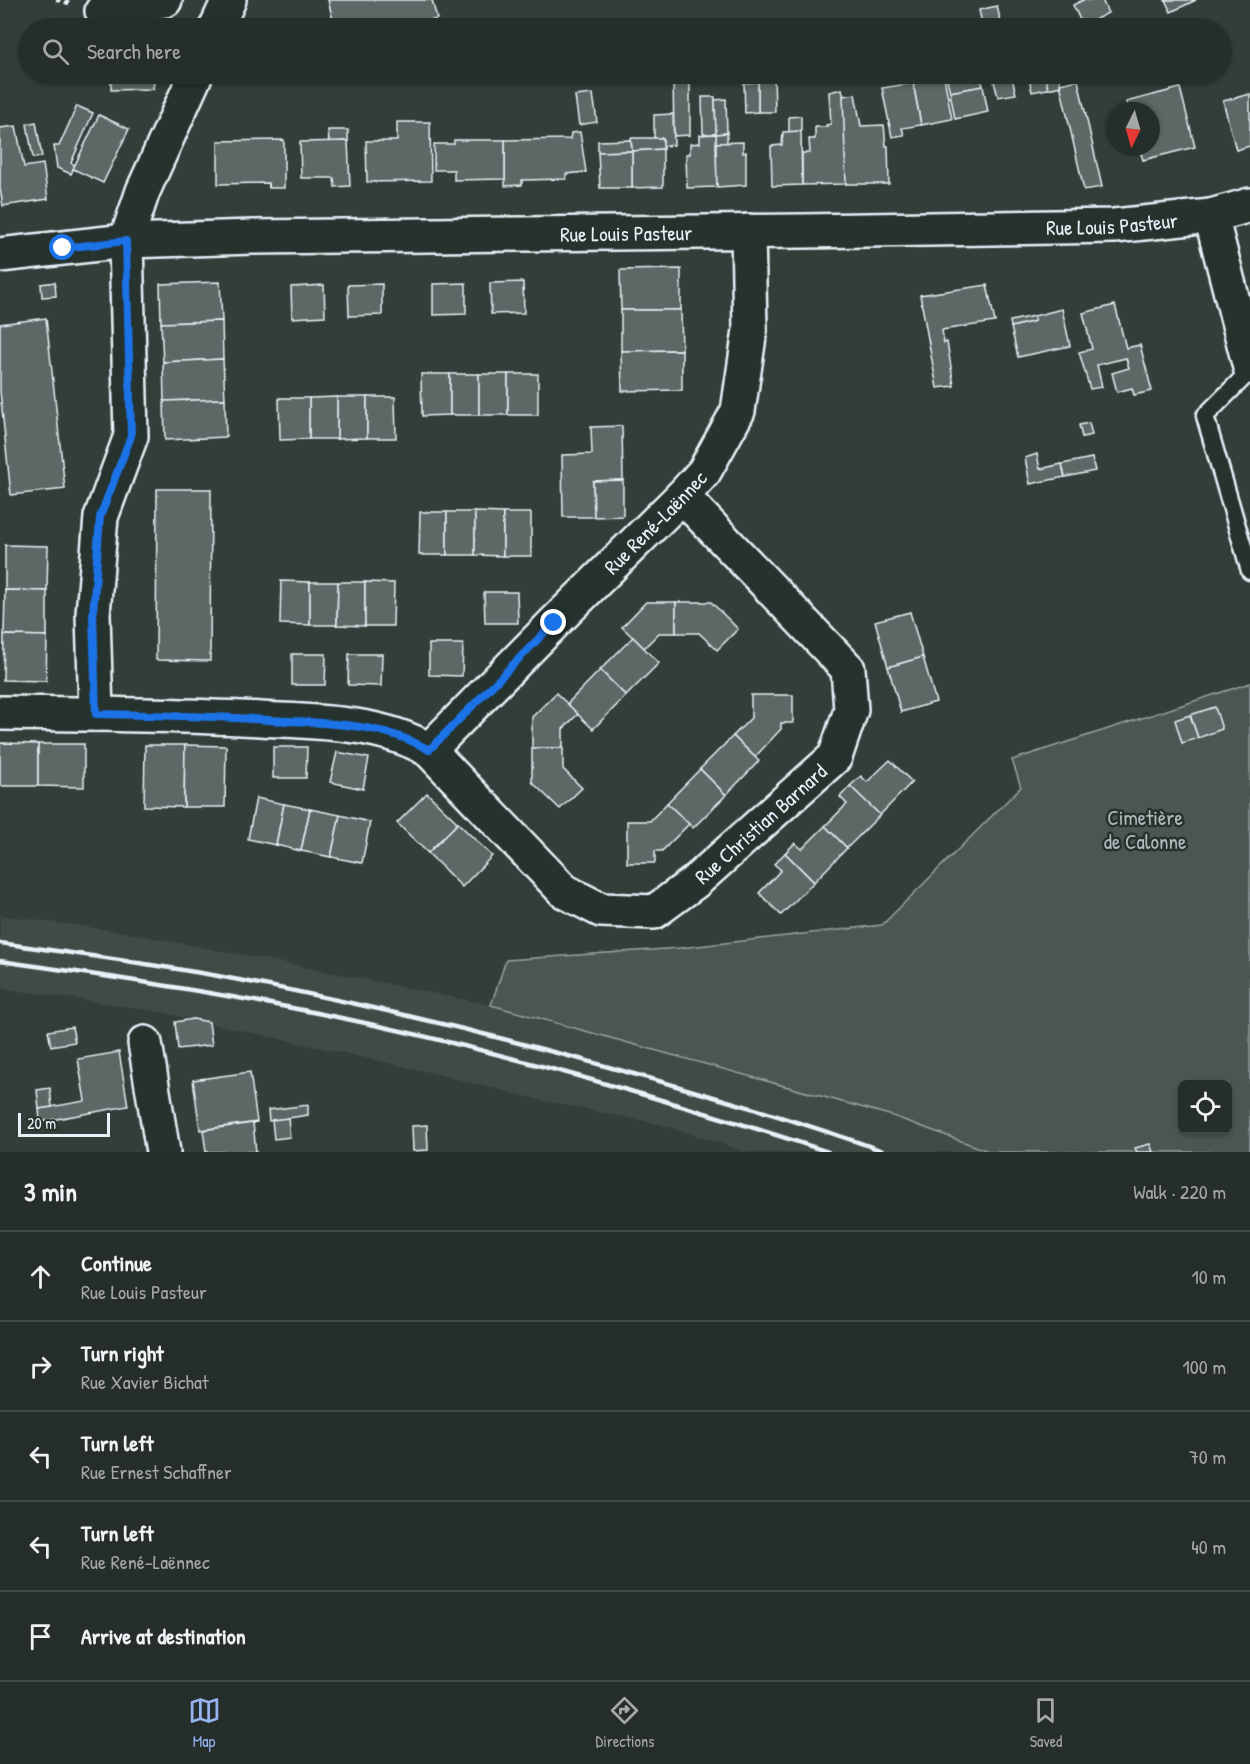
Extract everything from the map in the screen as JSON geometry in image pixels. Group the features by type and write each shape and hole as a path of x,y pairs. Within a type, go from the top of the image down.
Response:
{"street":[{"path":"102,11 165,0"},
{"path":"221,18 229,0"},
{"path":"96,714 93,614 100,517 131,436 126,241 143,191 191,84"},
{"name":"Rue Louis Pasteur","path":"0,255 126,241 253,237 1113,226 1211,216 1250,205"},
{"path":"1211,216 1250,369"},
{"name":"Rue René-Laënnec","path":"429,750 704,472 738,411 750,330 748,231"},
{"name":"Rue Christian Barnard","path":"0,714 203,716 298,721 372,728 411,739 429,750 564,891 601,910 654,912 694,882 835,757 851,710 848,669 682,496"},
{"path":"145,1043 163,1152"}],"lane":[{"path":"1250,369 1205,416 1250,571"}],"shaded area":[{"path":"0,915 123,932 491,1005 893,1116 991,1152 746,1152 659,1124 544,1101 424,1071 150,1010 0,988"}],"green space":[{"name":"Cimetière de Calonne","path":"1250,683 1250,1152 991,1152 893,1116 491,1005 506,960 680,948 882,925 1021,787 1012,760"}],"building":[{"path":"328,0 432,0 437,18 332,18"},
{"path":"1083,0 1102,0 1108,13 1098,18 1079,18 1073,5"},
{"path":"1165,0 1196,0 1171,12"},
{"path":"997,6 1000,18 981,18 979,10"},
{"path":"111,84 154,84 153,89 111,90"},
{"path":"673,84 690,84 690,135 674,136"},
{"path":"744,84 758,84 758,112 745,113"},
{"path":"758,84 774,84 775,112 758,112"},
{"path":"913,84 945,84 952,119 921,125"},
{"path":"913,84 921,125 902,128 904,135 892,137 882,88"},
{"path":"948,84 982,84 983,86 950,92"},
{"path":"995,84 1014,84 1016,94 998,97"},
{"path":"1030,84 1047,84 1048,89 1032,92"},
{"path":"1047,84 1060,84 1061,86 1048,89"},
{"path":"1060,84 1079,84 1102,187 1084,190"},
{"path":"983,86 988,112 955,119 950,92"},
{"path":"1180,88 1195,147 1160,156 1160,102 1126,102"},
{"path":"842,89 845,103 846,184 802,185 802,153 810,153 809,139 815,139 815,127 827,127 826,125 831,124 829,92"},
{"path":"593,94 597,122 579,125 575,96"},
{"path":"855,94 861,126 884,125 886,146 888,146 889,184 846,184 843,96"},
{"path":"1250,94 1250,146 1236,150 1223,101"},
{"path":"702,97 715,97 716,134 703,134"},
{"path":"726,99 727,133 716,134 715,100"},
{"path":"77,106 93,113 71,163 75,165 71,174 57,168 54,146 59,146"},
{"path":"673,114 674,145 663,146 663,138 654,138 654,115"},
{"path":"99,115 129,129 103,183 73,169"},
{"path":"801,116 801,131 789,132 789,117"},
{"path":"36,122 42,157 33,158 27,124"},
{"path":"397,122 430,122 431,181 367,182 366,141 397,141"},
{"path":"16,126 24,167 43,164 48,199 3,206 0,188 0,128"},
{"path":"328,130 348,130 348,141 329,142"},
{"path":"801,131 802,185 772,186 771,146 782,145 783,132"},
{"path":"580,132 586,172 566,174 566,179 522,180 522,185 505,186 505,140 570,139 571,133"},
{"path":"727,133 727,143 716,143 716,134"},
{"path":"716,134 717,187 687,188 686,154 690,154 690,144 700,143 700,135"},
{"path":"631,138 663,138 663,149 632,151"},
{"path":"284,140 284,188 269,188 268,183 218,184 218,141"},
{"path":"454,140 505,140 505,179 454,180 454,170 434,170 434,144 454,144"},
{"path":"631,140 632,151 598,152 598,141"},
{"path":"348,141 350,186 335,187 334,178 301,178 300,142"},
{"path":"743,142 743,153 746,152 746,185 717,187 716,143"},
{"path":"663,149 663,187 632,188 632,151"},
{"path":"632,151 632,188 600,188 598,152"},
{"path":"1142,156 1159,156 1143,160"},
{"path":"681,269 681,310 621,310 620,270"},
{"path":"55,282 56,296 42,297 41,284"},
{"path":"220,282 222,321 161,323 160,284"},
{"path":"523,282 524,313 491,314 490,283"},
{"path":"466,283 466,314 433,315 433,284"},
{"path":"382,284 382,315 349,316 348,285"},
{"path":"324,285 325,316 292,318 291,287"},
{"path":"987,285 995,322 942,330 944,343 947,342 954,386 937,388 920,295"},
{"path":"1115,305 1126,348 1140,345 1152,391 1134,395 1132,388 1117,392 1112,373 1129,368 1126,358 1097,365 1102,387 1090,389 1079,352 1092,349 1083,313"},
{"path":"1062,309 1070,346 1018,357 1011,327 1035,321 1034,316"},
{"path":"621,310 681,310 682,350 621,351"},
{"path":"1034,316 1035,321 1011,327 1010,321"},
{"path":"46,318 65,489 11,495 0,391 0,324"},
{"path":"222,321 223,359 163,362 161,323"},
{"path":"682,350 682,390 622,391 621,351"},
{"path":"223,359 225,399 164,401 163,362"},
{"path":"421,374 450,374 450,415 422,416"},
{"path":"450,374 479,374 479,415 450,415"},
{"path":"479,374 508,374 508,415 479,415"},
{"path":"508,374 538,374 538,415 508,415"},
{"path":"337,397 367,397 367,438 337,439"},
{"path":"337,397 337,439 309,439 309,398"},
{"path":"367,397 395,397 396,438 367,438"},
{"path":"279,398 309,398 309,439 280,440"},
{"path":"225,399 226,437 165,440 164,401"},
{"path":"1089,423 1092,435 1082,437 1079,425"},
{"path":"622,426 623,480 593,481 594,517 563,517 562,455 592,454 591,427"},
{"path":"1037,454 1040,469 1062,464 1065,477 1030,484 1025,458"},
{"path":"1092,458 1095,471 1065,477 1062,464"},
{"path":"623,480 623,516 594,517 593,481"},
{"path":"157,489 211,489 210,661 156,660"},
{"path":"420,512 447,512 447,555 419,555"},
{"path":"447,512 475,512 475,555 447,555"},
{"path":"475,512 503,513 503,556 475,555"},
{"path":"503,513 531,513 531,556 503,556"},
{"path":"5,545 48,546 47,591 5,590"},
{"path":"281,581 310,582 310,625 280,624"},
{"path":"310,582 338,582 337,625 310,625"},
{"path":"338,582 365,582 365,626 337,625"},
{"path":"365,582 394,583 393,626 365,626"},
{"path":"5,590 47,591 47,636 4,635"},
{"path":"484,592 517,592 518,623 485,623"},
{"path":"646,602 676,602 676,633 659,633 644,648 622,627"},
{"path":"676,602 711,602 738,629 717,650 699,633 676,633"},
{"path":"910,612 923,657 888,667 875,621"},
{"path":"4,635 47,636 46,681 3,680"},
{"path":"633,637 659,663 626,696 600,670"},
{"path":"429,644 463,644 462,676 429,675"},
{"path":"292,654 326,654 325,685 292,685"},
{"path":"349,654 382,654 381,686 348,685"},
{"path":"923,657 936,702 901,712 888,667"},
{"path":"600,670 626,696 593,729 567,704"},
{"path":"556,693 578,714 563,729 563,748 532,748 532,717"},
{"path":"751,695 793,695 793,723 781,723 781,729 755,757 733,736 751,718"},
{"path":"1215,707 1222,729 1198,738 1190,715"},
{"path":"1190,715 1198,738 1182,743 1175,720"},
{"path":"733,736 759,761 726,795 700,769"},
{"path":"0,743 38,744 38,786 0,786"},
{"path":"38,744 84,744 84,787 38,786"},
{"path":"145,745 185,745 184,807 144,806"},
{"path":"185,745 226,746 225,807 184,807"},
{"path":"273,747 307,747 306,778 273,778"},
{"path":"532,748 563,748 563,769 582,788 560,809 532,782"},
{"path":"337,752 369,758 363,789 330,782"},
{"path":"890,760 912,782 880,815 850,786 861,776 867,782"},
{"path":"700,769 726,795 693,828 667,803"},
{"path":"850,786 880,815 847,848 825,826 847,804 840,797"},
{"path":"427,793 458,823 428,853 397,823"},
{"path":"256,798 284,804 276,845 248,839"},
{"path":"667,803 689,824 662,851 655,851 655,863 627,863 627,821 650,821"},
{"path":"284,804 310,809 301,851 276,845"},
{"path":"310,809 340,815 331,857 301,851"},
{"path":"340,815 370,822 362,863 331,857"},
{"path":"458,823 492,856 462,887 428,853"},
{"path":"825,826 847,848 814,882 785,853 795,843 802,849"},
{"path":"785,853 814,882 781,915 759,893 781,870 774,864"},
{"path":"193,1019 209,1022 212,1045 178,1049 175,1022"},
{"path":"72,1027 75,1042 51,1046 48,1031"},
{"path":"119,1052 128,1106 40,1122 39,1109 85,1101 78,1059"},
{"path":"250,1072 257,1122 200,1130 193,1080"},
{"path":"50,1088 52,1107 39,1109 37,1090"},
{"path":"308,1105 308,1115 269,1121 268,1110"},
{"path":"288,1118 290,1137 274,1139 272,1120"},
{"path":"253,1123 256,1152 206,1152 203,1130"},
{"path":"427,1125 428,1150 413,1151 412,1126"},
{"path":"1150,1144 1153,1152 1137,1152 1135,1148"}],"railway":[{"path":"0,943 218,976 440,1023 659,1081 801,1123 886,1152"},
{"path":"0,961 202,992 401,1031 595,1081 828,1152"}],"route":[{"path":"63,248 126,241 131,436 100,517 93,614 96,714 203,716 372,728 411,739 429,750 554,623"}]}
